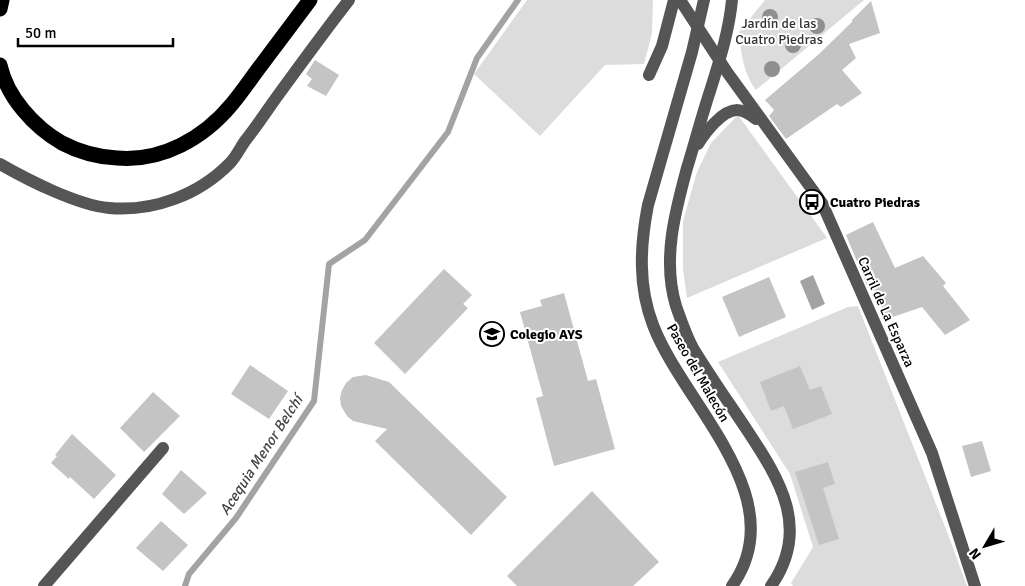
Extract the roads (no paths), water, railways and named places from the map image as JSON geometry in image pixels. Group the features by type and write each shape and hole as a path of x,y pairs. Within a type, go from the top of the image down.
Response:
{"highway":[{"path":"0,9 2,0"},
{"path":"0,65 10,91 21,107 35,123 51,136 87,154 119,159 146,158 168,151 191,140 232,105 310,0"}],"street":[{"path":"0,164 70,198 108,208 139,208 171,201 195,191 212,179 230,162 300,64 349,0"},
{"path":"649,75 662,46 674,0"},
{"name":"Carril de La Esparza","path":"680,0 764,126 822,203 932,453 975,586"},
{"path":"732,0 723,67 690,160 672,226 670,253 672,286 680,317 692,347 774,472 786,503 790,526 790,545 782,568 771,586"},
{"name":"Paseo del Malecón","path":"704,3 692,52 648,205 644,227 641,268 647,307 660,342 728,453 746,495 750,514 751,542 744,567 732,586"},
{"path":"690,160 704,134 732,111 737,110 748,113 764,126"},
{"path":"44,586 163,448"}],"waterway":[{"name":"Acequia Menor Belchí","path":"185,586 189,574 236,518 314,401 329,264 365,240 448,132 477,58 518,0"}],"place":[{"name":"Cuatro Piedras","path":"812,202"},
{"name":"Colegio AYS","path":"492,334"}],"park label":[{"name":"Jardín de las Cuatro Piedras","path":"779,32"}]}
